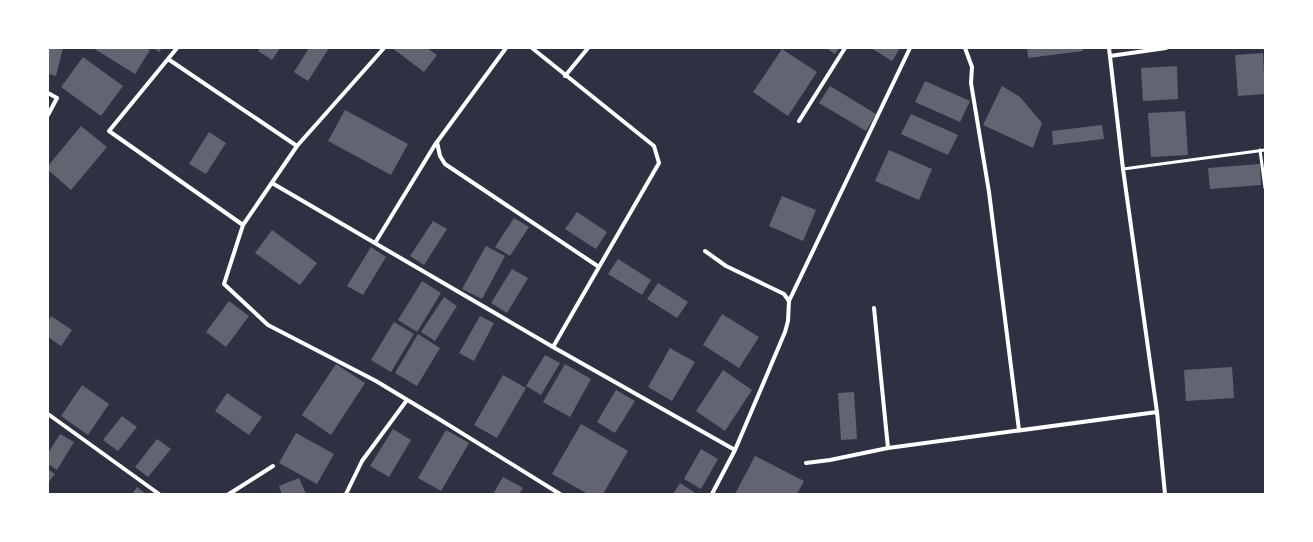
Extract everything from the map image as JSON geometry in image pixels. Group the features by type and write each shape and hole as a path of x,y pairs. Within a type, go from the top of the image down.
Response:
{"street":[{"path":"177,48 109,132 243,225"},
{"path":"384,48 297,146 243,225 224,284 268,325 376,381 560,494"},
{"path":"375,243 437,142 506,48"},
{"path":"532,48 654,146 659,162 553,347"},
{"path":"565,76 588,48"},
{"path":"799,121 845,48"},
{"path":"712,494 734,450 785,332 788,320 789,301 910,48"},
{"path":"965,48 972,67 971,83 989,192 1019,430"},
{"path":"1109,48 1123,169 1157,412 1165,494"},
{"path":"1110,56 1166,48"},
{"path":"168,59 297,146"},
{"path":"48,93 57,98 48,115"},
{"path":"437,142 440,156 445,164 599,267"},
{"path":"272,183 553,347 734,450"},
{"path":"705,251 726,266 784,294 789,301"},
{"path":"874,308 888,448"},
{"path":"346,494 362,461 408,400"},
{"path":"806,463 830,460 888,448 1157,412"},
{"path":"48,414 159,494"},
{"path":"229,494 273,466"}],"lane":[{"path":"1260,150 1265,188"},
{"path":"1123,169 1265,150"}],"building":[{"path":"48,48 63,48 56,76 48,74"},
{"path":"93,48 146,48 150,50 135,74"},
{"path":"153,48 162,48 159,52"},
{"path":"261,48 280,48 272,60 258,51"},
{"path":"309,48 329,48 308,81 294,72"},
{"path":"392,48 427,48 437,55 424,72"},
{"path":"826,48 839,48 835,54"},
{"path":"871,48 900,48 892,61"},
{"path":"1027,48 1083,48 1083,51 1028,58"},
{"path":"782,49 817,72 788,116 753,92"},
{"path":"1263,53 1265,94 1238,96 1235,55"},
{"path":"83,57 123,86 101,116 61,87"},
{"path":"1177,66 1178,99 1143,101 1141,68"},
{"path":"925,81 970,101 960,122 915,102"},
{"path":"830,86 876,114 866,131 819,103"},
{"path":"1002,86 1020,97 1042,123 1033,148 983,125"},
{"path":"345,110 408,144 391,175 328,141"},
{"path":"1185,111 1188,155 1151,157 1148,113"},
{"path":"911,114 958,135 948,155 901,134"},
{"path":"1102,125 1104,139 1053,145 1052,131"},
{"path":"81,126 107,147 71,190 48,170 48,166"},
{"path":"209,132 226,143 206,174 189,164"},
{"path":"889,150 932,169 919,200 875,181"},
{"path":"1260,164 1261,185 1210,189 1208,168"},
{"path":"782,196 816,210 803,241 769,226"},
{"path":"577,212 607,232 596,249 565,229"},
{"path":"514,218 529,227 510,256 495,247"},
{"path":"433,221 447,229 424,265 410,256"},
{"path":"272,230 317,263 300,285 255,253"},
{"path":"486,246 505,256 482,299 462,289"},
{"path":"371,247 386,257 363,295 347,286"},
{"path":"618,259 651,280 642,295 608,274"},
{"path":"512,269 528,278 507,313 491,303"},
{"path":"422,281 441,293 417,332 398,320"},
{"path":"658,283 688,302 677,318 647,299"},
{"path":"444,297 457,306 435,341 421,332"},
{"path":"229,301 249,316 226,347 206,332"},
{"path":"722,314 759,337 739,368 703,345"},
{"path":"51,316 72,330 61,346 48,337 48,321"},
{"path":"480,316 494,323 474,361 459,353"},
{"path":"394,322 414,334 391,372 371,360"},
{"path":"418,334 440,348 417,386 395,373"},
{"path":"670,348 695,362 672,401 648,387"},
{"path":"545,355 560,363 541,395 526,386"},
{"path":"336,364 365,383 331,435 302,415"},
{"path":"565,364 591,379 570,417 543,402"},
{"path":"1232,367 1234,398 1186,401 1184,370"},
{"path":"723,370 752,390 725,431 696,411"},
{"path":"503,375 526,388 497,438 474,425"},
{"path":"82,385 109,404 88,435 61,416"},
{"path":"616,390 635,401 615,433 597,422"},
{"path":"854,392 857,439 841,440 838,393"},
{"path":"227,393 262,417 249,435 215,411"},
{"path":"122,416 137,427 118,451 103,440"},
{"path":"581,424 628,451 603,494 588,494 552,474"},
{"path":"393,429 411,440 389,477 370,466"},
{"path":"446,430 469,443 441,491 418,478"},
{"path":"296,433 334,454 317,484 279,463"},
{"path":"60,434 74,442 57,470 48,464 48,453"},
{"path":"157,439 171,449 148,477 135,467"},
{"path":"701,449 718,459 701,489 684,479"},
{"path":"755,456 804,481 797,494 735,494"},
{"path":"48,469 55,474 48,483"},
{"path":"503,477 523,488 519,494 493,494"},
{"path":"299,478 306,494 282,494 279,486"},
{"path":"680,483 697,494 673,494"},
{"path":"137,487 146,494 132,494"}]}
